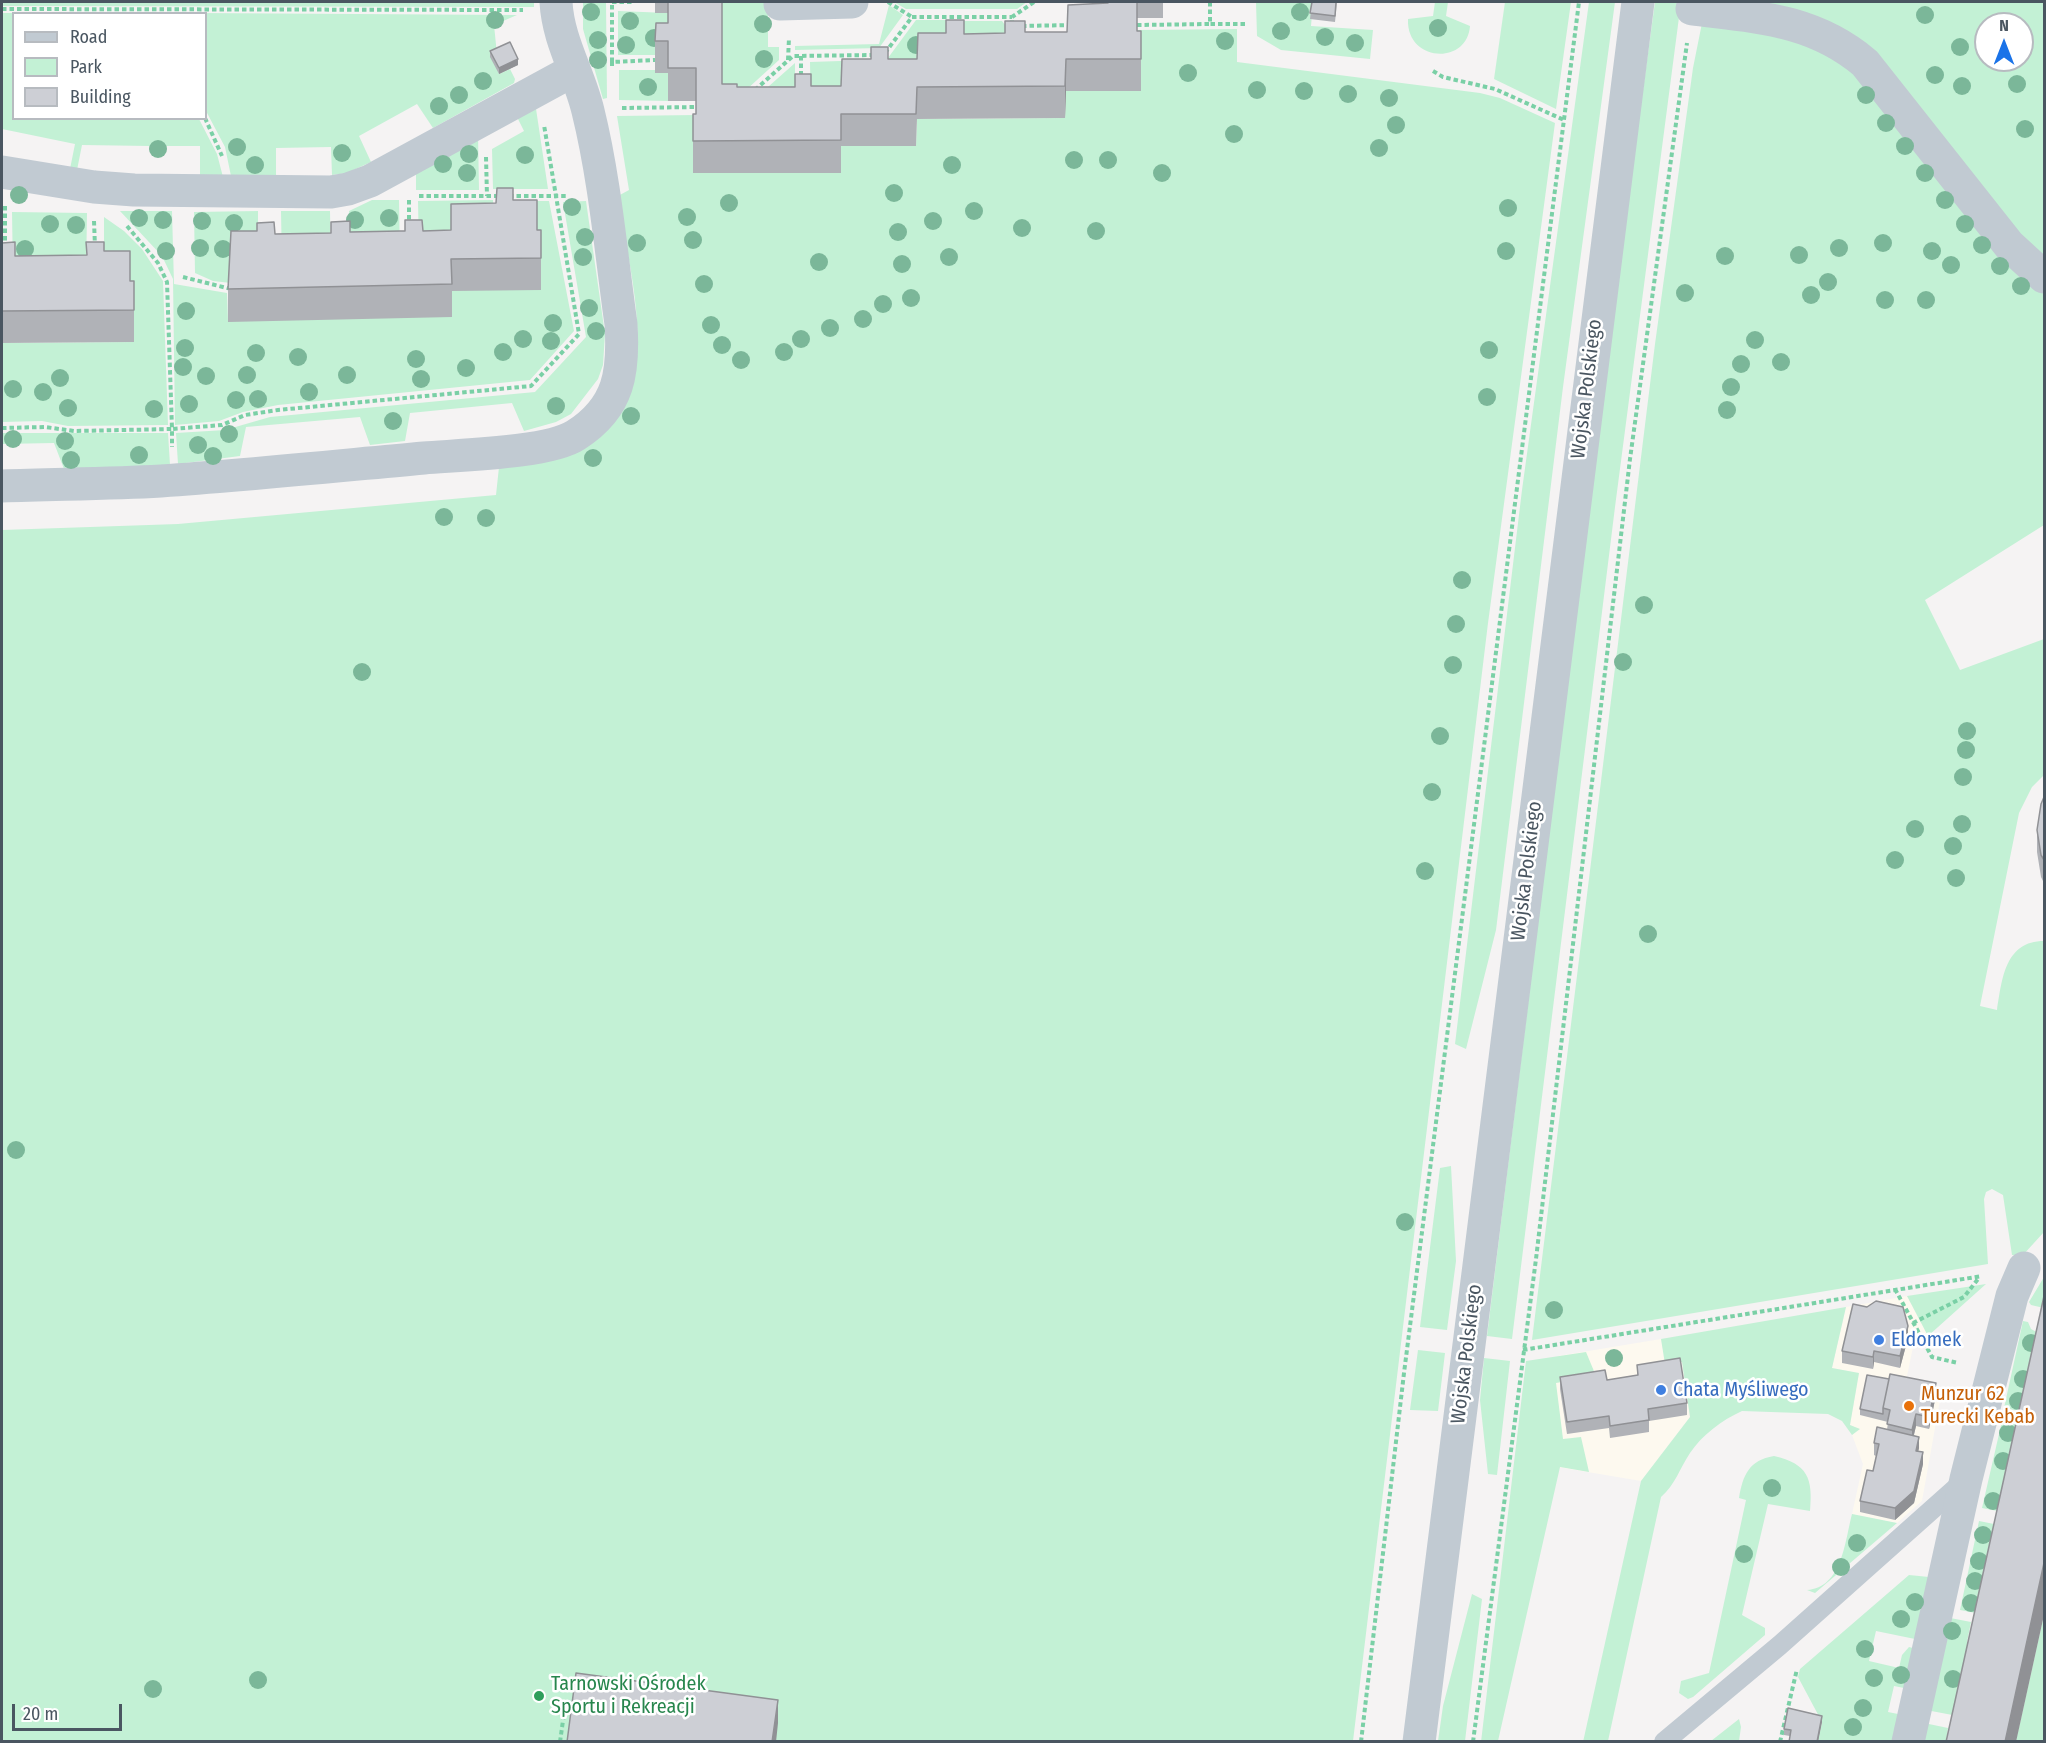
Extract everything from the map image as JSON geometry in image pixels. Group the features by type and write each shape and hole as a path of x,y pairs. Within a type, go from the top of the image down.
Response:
{"street":[{"path":"780,4 852,2"},
{"name":"Wojska Polskiego","path":"1419,1742 1638,2"},
{"path":"2,486 174,480 452,456 528,447 575,436 607,405 618,386 624,359 621,324 588,109 557,20 545,6"},
{"path":"1692,9 1800,26 1846,47 1864,63 2009,245 2044,277"},
{"path":"3,172 94,187 331,192 348,189 370,181 574,70"},
{"path":"1908,1742 1966,1479 2012,1296 2024,1268"}],"lane":[{"path":"1664,1742 1780,1646 1966,1479"}],"path":[{"path":"612,73 612,2 634,2"},
{"path":"888,2 912,17 1012,17 1034,2"},
{"path":"1210,2 1210,24"},
{"path":"1361,1742 1404,1373 1579,2"},
{"path":"2,9 177,12 545,6"},
{"path":"1473,1742 1523,1350 1630,459 1692,9"},
{"path":"748,97 793,56 884,55 912,17"},
{"path":"953,17 953,29"},
{"path":"1012,17 1012,35"},
{"path":"1137,25 1246,24"},
{"path":"1012,26 1079,25"},
{"path":"878,55 878,63"},
{"path":"801,56 801,79"},
{"path":"612,62 655,60"},
{"path":"1432,71 1443,77 1495,89 1564,120"},
{"path":"612,109 696,107"},
{"path":"407,160 410,230"},
{"path":"3,172 5,252"},
{"path":"94,187 95,252"},
{"path":"500,196 501,204"},
{"path":"2,428 45,427 74,431 172,429 222,425 245,416 278,410 531,386 579,334 556,196 602,196"},
{"path":"3,206 16,206"},
{"path":"125,223 158,263 167,282 174,480"},
{"path":"183,277 231,289"},
{"path":"1523,1350 2024,1268"},
{"path":"1913,1323 1964,1297 1980,1276"},
{"path":"1895,1289 1932,1357 1993,1372"},
{"path":"561,1742 566,1699"}],"shaded area":[{"path":"1907,1296 1928,1336 1913,1347 1906,1381 1942,1389 1922,1501 1897,1523 1852,1514 1863,1464 1852,1435 1859,1429 1850,1425 1859,1373 1832,1368 1846,1307"},
{"path":"1661,1339 1665,1364 1682,1362 1690,1417 1641,1481 1540,1464 1558,1356"}],"green space":[{"path":"2,2 534,2 534,7 2,6"},
{"path":"583,2 606,2 607,98 603,99 583,29"},
{"path":"722,2 768,2 768,47 779,47 779,60 735,100 722,101"},
{"path":"894,2 1027,2 1017,9 906,9"},
{"path":"1256,2 1313,2 1311,26 1373,30 1370,59 1281,50 1257,36"},
{"path":"1435,2 1448,2 1446,16 1470,26 1466,39 1459,48 1449,53 1437,54 1426,51 1416,44 1410,33 1408,19 1433,16"},
{"path":"1505,2 1571,2 1556,109 1494,79"},
{"path":"1589,2 1615,2 1563,387 1496,930 1466,1049 1455,1044 1522,490"},
{"path":"1655,2 1681,2 1615,507 1512,1339 1487,1336 1619,265"},
{"path":"1708,2 2044,2 2044,266 1876,65"},
{"path":"889,5 903,15 879,48 795,50 795,46 879,44"},
{"path":"618,11 668,13 668,55 618,55"},
{"path":"2,13 12,13 12,120 200,120 217,154 223,177 200,177 200,146 165,146 164,153 151,153 150,146 82,145 76,175 69,174 75,144 2,129"},
{"path":"207,13 517,15 494,25 499,74 510,69 515,79 514,83 433,128 417,104 359,136 371,162 347,173 332,175 331,147 276,148 276,176 231,176 225,147 207,113"},
{"path":"916,20 946,20 946,65 885,62"},
{"path":"961,21 1002,21 1005,25 1005,65 964,66"},
{"path":"1702,23 1833,47 2044,284 2044,525 1925,600 1960,670 2044,639 2044,775 2032,787 2019,813 1980,1006 1997,1010 2004,975 2013,955 2021,947 2044,941 2044,1232 2023,1255 2012,1255 2003,1195 1992,1189 1986,1192 1984,1199 1988,1264 1532,1340 1655,344 1693,68"},
{"path":"1237,29 1237,62 1480,93 1500,98 1555,123 1488,623 1353,1741 2,1741 2,530 178,524 496,495 499,467 629,397 635,373 637,323 635,297 618,196 629,190 617,116 696,115 693,173 841,173 841,146 916,146 917,119 1065,118 1066,91 1141,91 1137,30"},
{"path":"871,60 811,118 810,62"},
{"path":"795,63 795,101 751,102"},
{"path":"619,70 655,70 656,73 668,73 668,101 619,100"},
{"path":"535,102 548,189 493,189 492,149 524,131 515,113"},
{"path":"478,134 479,190 416,190 416,168"},
{"path":"372,200 399,200 400,264 350,264 349,211"},
{"path":"493,200 494,235 419,252 418,201"},
{"path":"508,201 549,201 574,331 530,380 278,405 243,412 219,421 175,425 173,279 162,256 120,211 172,211 174,284 227,293 228,321 451,291"},
{"path":"586,201 605,334 603,365 598,379 571,414 556,422 524,431 512,403 410,413 405,441 370,445 360,417 246,427 240,456 178,464 176,433 225,430 270,417 535,392 586,337 563,202"},
{"path":"258,211 258,255 231,283 213,281 195,273 194,212"},
{"path":"281,211 330,211 331,265 282,266"},
{"path":"12,212 87,213 86,275 13,275"},
{"path":"104,217 124,231 142,249 163,281 168,425 68,426 42,421 2,422 2,343 134,342 104,275"},
{"path":"2,433 168,433 170,465 64,469 54,443 2,444"},
{"path":"1451,1166 1456,1261 1447,1330 1420,1327 1440,1168"},
{"path":"2044,1277 2044,1308 2031,1305 2029,1302"},
{"path":"1986,1284 1928,1336 1907,1296"},
{"path":"1846,1307 1832,1368 1859,1373 1850,1425 1860,1429 1852,1435 1842,1421 1828,1414 1742,1411 1720,1423 1700,1440 1661,1497 1608,1741 1583,1742 1641,1481 1690,1417 1682,1362 1665,1364 1661,1339"},
{"path":"2023,1321 2028,1322 2031,1329 2044,1336 2030,1413 2004,1408"},
{"path":"1418,1350 1445,1353 1438,1411 1410,1410"},
{"path":"1586,1352 1596,1376 1556,1383 1563,1439 1581,1437 1589,1472 1560,1467 1498,1741 1481,1742 1526,1361"},
{"path":"1484,1358 1510,1361 1497,1475 1488,1474 1480,1400"},
{"path":"2002,1421 2018,1424 2008,1513 1982,1508"},
{"path":"1774,1456 1794,1463 1806,1474 1811,1499 1810,1511 1768,1504 1742,1615 1765,1628 1765,1635 1688,1699 1679,1693 1681,1681 1709,1673 1746,1500 1739,1498 1745,1476 1753,1465"},
{"path":"1852,1514 1897,1523 1815,1593 1807,1590 1819,1587 1835,1572 1844,1549"},
{"path":"1979,1521 1994,1524 1990,1545 1986,1615 1960,1610"},
{"path":"1909,1575 1929,1577 1915,1639 1876,1631 1869,1661 1899,1668 1902,1655 1909,1647 1913,1648 1904,1688 1894,1686 1888,1712 1898,1714 1892,1741 1818,1741 1822,1722 1798,1677 1800,1669"},
{"path":"1472,1594 1482,1599 1465,1741 1438,1741 1443,1706"},
{"path":"2044,1615 2044,1741 2016,1741"},
{"path":"1945,1617 1971,1622 1967,1642 1979,1644 1963,1717 1926,1710"},
{"path":"1739,1719 1741,1727 1739,1741 1711,1741"},
{"path":"1924,1723 1948,1728 1946,1741 1920,1742"}],"building":[{"path":"668,2 722,2 722,84 737,84 737,87 795,87 795,74 811,74 811,86 841,86 842,59 871,59 871,47 888,47 888,59 917,59 918,33 946,33 946,20 964,20 964,34 1005,33 1005,21 1025,21 1025,32 1067,32 1068,5 1108,2 1137,2 1137,31 1141,31 1141,59 1066,59 1065,86 917,87 916,114 841,114 841,140 693,141 693,114 696,114 696,68 668,68 668,41 655,41 656,23 668,23"},
{"path":"1312,2 1336,2 1335,16 1310,13"},
{"path":"510,42 518,59 499,68 490,51"},
{"path":"497,188 513,188 513,200 537,200 537,230 541,230 541,258 451,259 452,284 228,289 231,231 257,231 257,223 274,222 275,234 331,233 331,222 350,221 350,232 405,231 405,220 422,220 423,231 451,230 451,204 496,203"},
{"path":"15,242 15,256 87,255 86,242 104,242 104,251 130,251 130,281 134,281 134,310 2,311 2,243"},
{"path":"2044,797 2044,860 2037,830"},
{"path":"2044,1296 2044,1563 2005,1742 1946,1742"},
{"path":"1876,1301 1903,1307 1908,1326 1900,1356 1874,1351 1873,1357 1842,1351 1853,1304 1867,1307"},
{"path":"1680,1358 1687,1403 1648,1409 1649,1420 1610,1426 1609,1416 1567,1422 1560,1377 1605,1370 1607,1380 1638,1375 1637,1365"},
{"path":"1890,1374 1936,1383 1929,1417 1916,1414 1912,1430 1887,1424 1890,1410 1883,1408"},
{"path":"1867,1375 1889,1379 1883,1414 1860,1409"},
{"path":"1877,1427 1919,1437 1916,1451 1923,1452 1914,1491 1895,1508 1860,1501 1867,1470 1873,1471 1879,1444 1874,1443"},
{"path":"576,1673 778,1700 772,1742 567,1742"},
{"path":"1788,1708 1822,1716 1817,1742 1789,1742 1791,1730 1784,1729"}],"place":[{"name":"Eldomek","path":"1879,1340"},
{"name":"Chata Myśliwego","path":"1661,1390"},
{"name":"Munzur 62 Turecki Kebab","path":"1909,1406"},
{"name":"Tarnowski Ośrodek Sportu i Rekreacji","path":"539,1696"}]}
